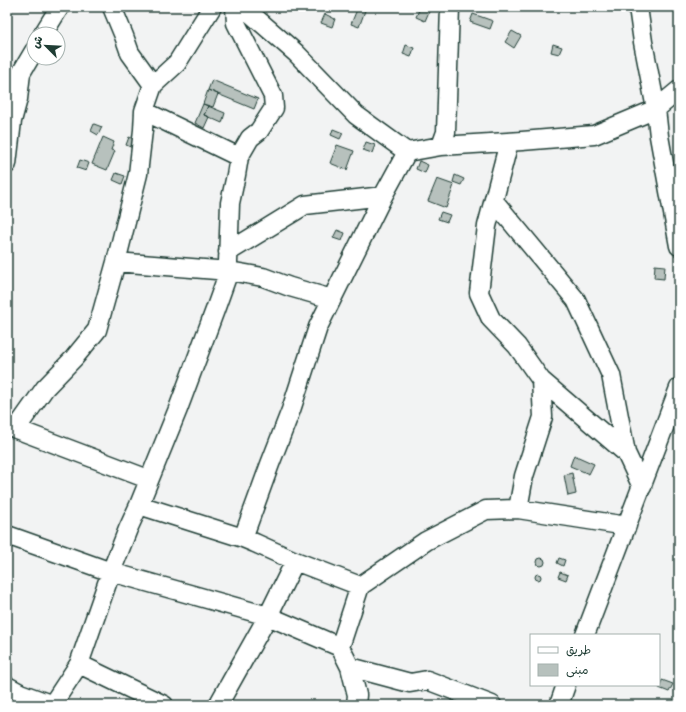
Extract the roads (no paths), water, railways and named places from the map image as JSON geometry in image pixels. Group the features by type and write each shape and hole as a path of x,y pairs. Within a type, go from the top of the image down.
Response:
{"street":[{"path":"112,7 130,53 153,85"},
{"path":"148,480 11,426 74,358 97,330 138,174 144,111 153,85 177,64 212,7"},
{"path":"7,686 20,693 52,705 80,664 111,572 180,402 229,271 228,252 230,203 239,157 250,138 259,131 274,108 273,96 236,23 235,7"},
{"path":"243,7 296,53 356,115 407,152 441,146 594,135 656,109 679,90"},
{"path":"441,146 446,132 450,7"},
{"path":"638,7 679,246"},
{"path":"47,26 53,9"},
{"path":"7,164 10,121 18,99 21,73 26,65"},
{"path":"144,111 239,157"},
{"path":"509,142 487,226 479,293 490,319 517,346 542,380 626,453"},
{"path":"243,538 291,410 318,327 383,196 407,152"},
{"path":"228,252 305,205 383,196"},
{"path":"494,201 576,300 611,375 626,453 642,487"},
{"path":"116,262 229,271 263,277 290,287 332,299"},
{"path":"518,509 524,476 543,417 542,380"},
{"path":"585,634 679,388"},
{"path":"139,505 243,538 295,561 360,586"},
{"path":"340,647 360,586 426,542 486,510 518,509 626,526"},
{"path":"7,535 111,572 268,616 340,647 350,667 357,695 356,705"},
{"path":"218,705 268,616 295,561"},
{"path":"80,664 164,705"},
{"path":"350,667 410,683 427,680 492,705"},
{"path":"559,705 566,686"}]}
